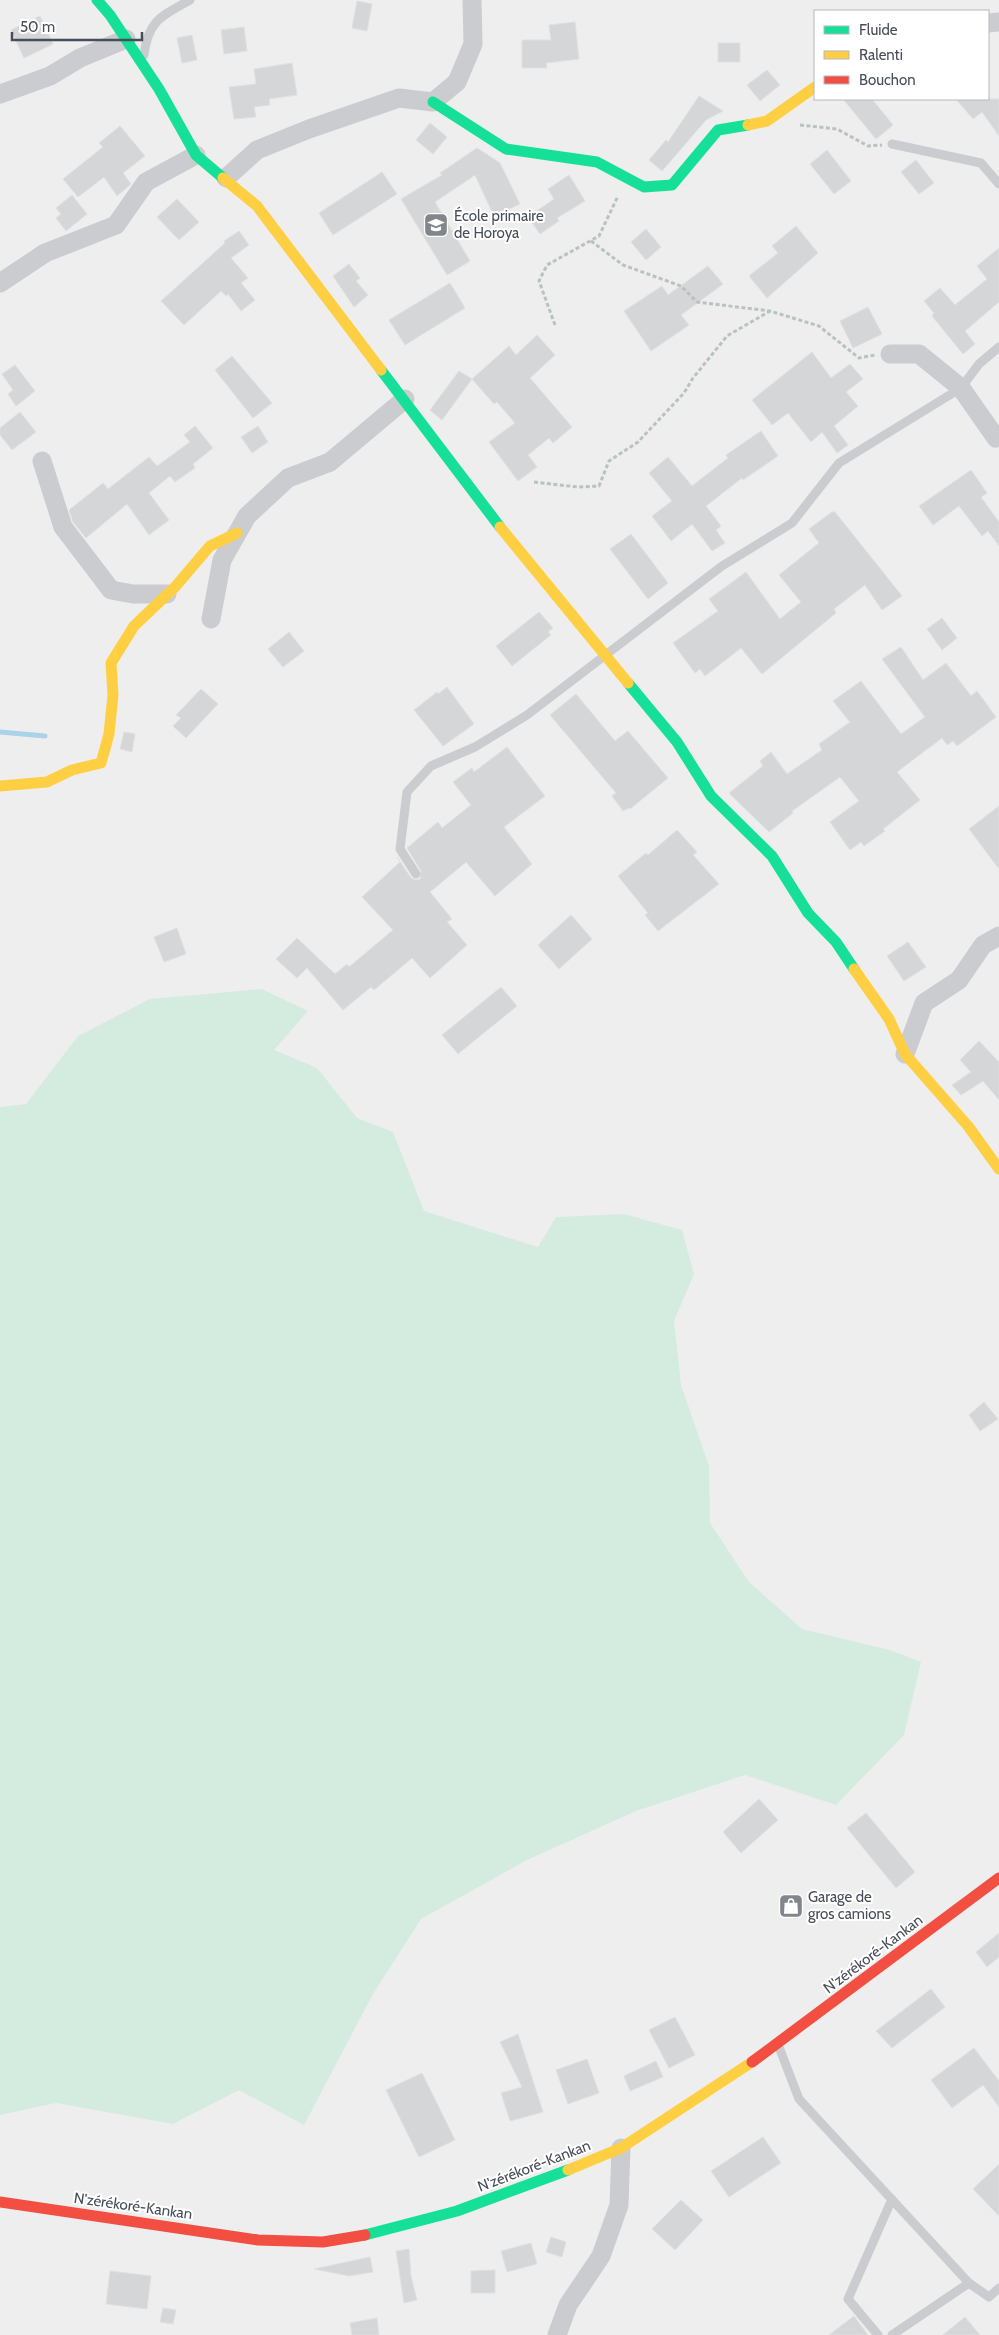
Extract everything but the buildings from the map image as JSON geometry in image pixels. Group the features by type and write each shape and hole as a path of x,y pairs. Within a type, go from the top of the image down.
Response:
{"main road":[{"path":"97,0 143,65 196,155 226,178 257,206 506,534 677,742 711,796 772,856 808,913 836,942 889,1019 904,1054 968,1126 999,1169"},
{"path":"433,102 506,149 597,162 644,187 672,185 718,130 767,121 814,87"},
{"path":"0,786 47,782 72,770 101,763 109,734 113,696 111,663 134,626 167,594 210,546 238,533"},
{"name":"N'zérékoré-Kankan","path":"0,2202 258,2240 323,2242 375,2233 457,2211 542,2180 621,2148 722,2083 778,2044 999,1878"}],"street":[{"path":"226,178 257,150 309,129 399,98 433,102 457,82 473,44 472,0"},
{"path":"0,94 50,76 80,58 126,39"},
{"path":"0,283 45,253 116,225 146,182 196,155"},
{"path":"890,354 919,354 961,388 996,438 999,437"},
{"path":"211,619 222,560 247,516 288,478 330,462 405,399"},
{"path":"42,461 63,527 111,590 133,594 167,594"},
{"path":"904,1054 924,1003 959,980 983,945 999,936"},
{"path":"557,2335 568,2305 601,2256 620,2205 621,2148"}],"lane":[{"path":"143,65 146,36 159,18 190,0"},
{"path":"892,144 981,163 999,184"},
{"path":"416,874 400,849 407,792 431,766 475,747 519,719 722,566 792,524 839,463 961,388 979,364 999,347"},
{"path":"778,2044 799,2099 968,2283 990,2298 999,2288"},
{"path":"878,2335 848,2299 892,2199"},
{"path":"892,2335 968,2283"}],"path":[{"path":"797,124 837,129 868,146 892,144"},
{"path":"555,324 539,281 548,265 599,236 618,195 644,187"},
{"path":"590,241 623,265 681,286 697,302 770,311 819,326 858,358 890,354"},
{"path":"534,482 578,487 599,486 609,461 638,442 684,393 693,378 727,336 770,311"}],"green space":[{"path":"262,989 308,1011 274,1050 317,1068 357,1118 393,1132 424,1211 538,1247 556,1217 624,1214 682,1230 694,1274 674,1321 681,1385 709,1466 710,1523 749,1582 802,1629 890,1650 921,1662 904,1735 836,1805 745,1775 636,1811 527,1860 421,1919 373,1994 304,2125 239,2090 173,2124 56,2103 0,2115 0,1107 26,1104 78,1036 150,999"}],"waterway":[{"path":"0,732 45,736"}],"traffic: fast":[{"path":"97,0 110,15 159,89 196,155 223,178"},
{"path":"433,102 506,149 597,162 644,187 672,185 718,130 748,125"},
{"path":"381,370 500,527"},
{"path":"628,683 677,742 711,796 772,856 808,913 836,942 854,969"},
{"path":"365,2235 457,2211 568,2170"}],"traffic: slow":[{"path":"748,125 767,121 814,88"},
{"path":"223,178 257,206 381,370"},
{"path":"500,527 628,683"},
{"path":"0,786 47,782 72,770 101,763 109,734 113,695 111,663 134,626 175,587 210,546 237,533"},
{"path":"854,969 889,1019 905,1054 968,1126 999,1169"},
{"path":"568,2170 621,2148 752,2062"}],"traffic: jam":[{"path":"752,2062 999,1878"},
{"path":"0,2202 258,2240 323,2242 365,2235"}],"place":[{"name":"École primaire de Horoya","path":"436,225"},
{"name":"Garage de gros camions","path":"791,1906"}]}
